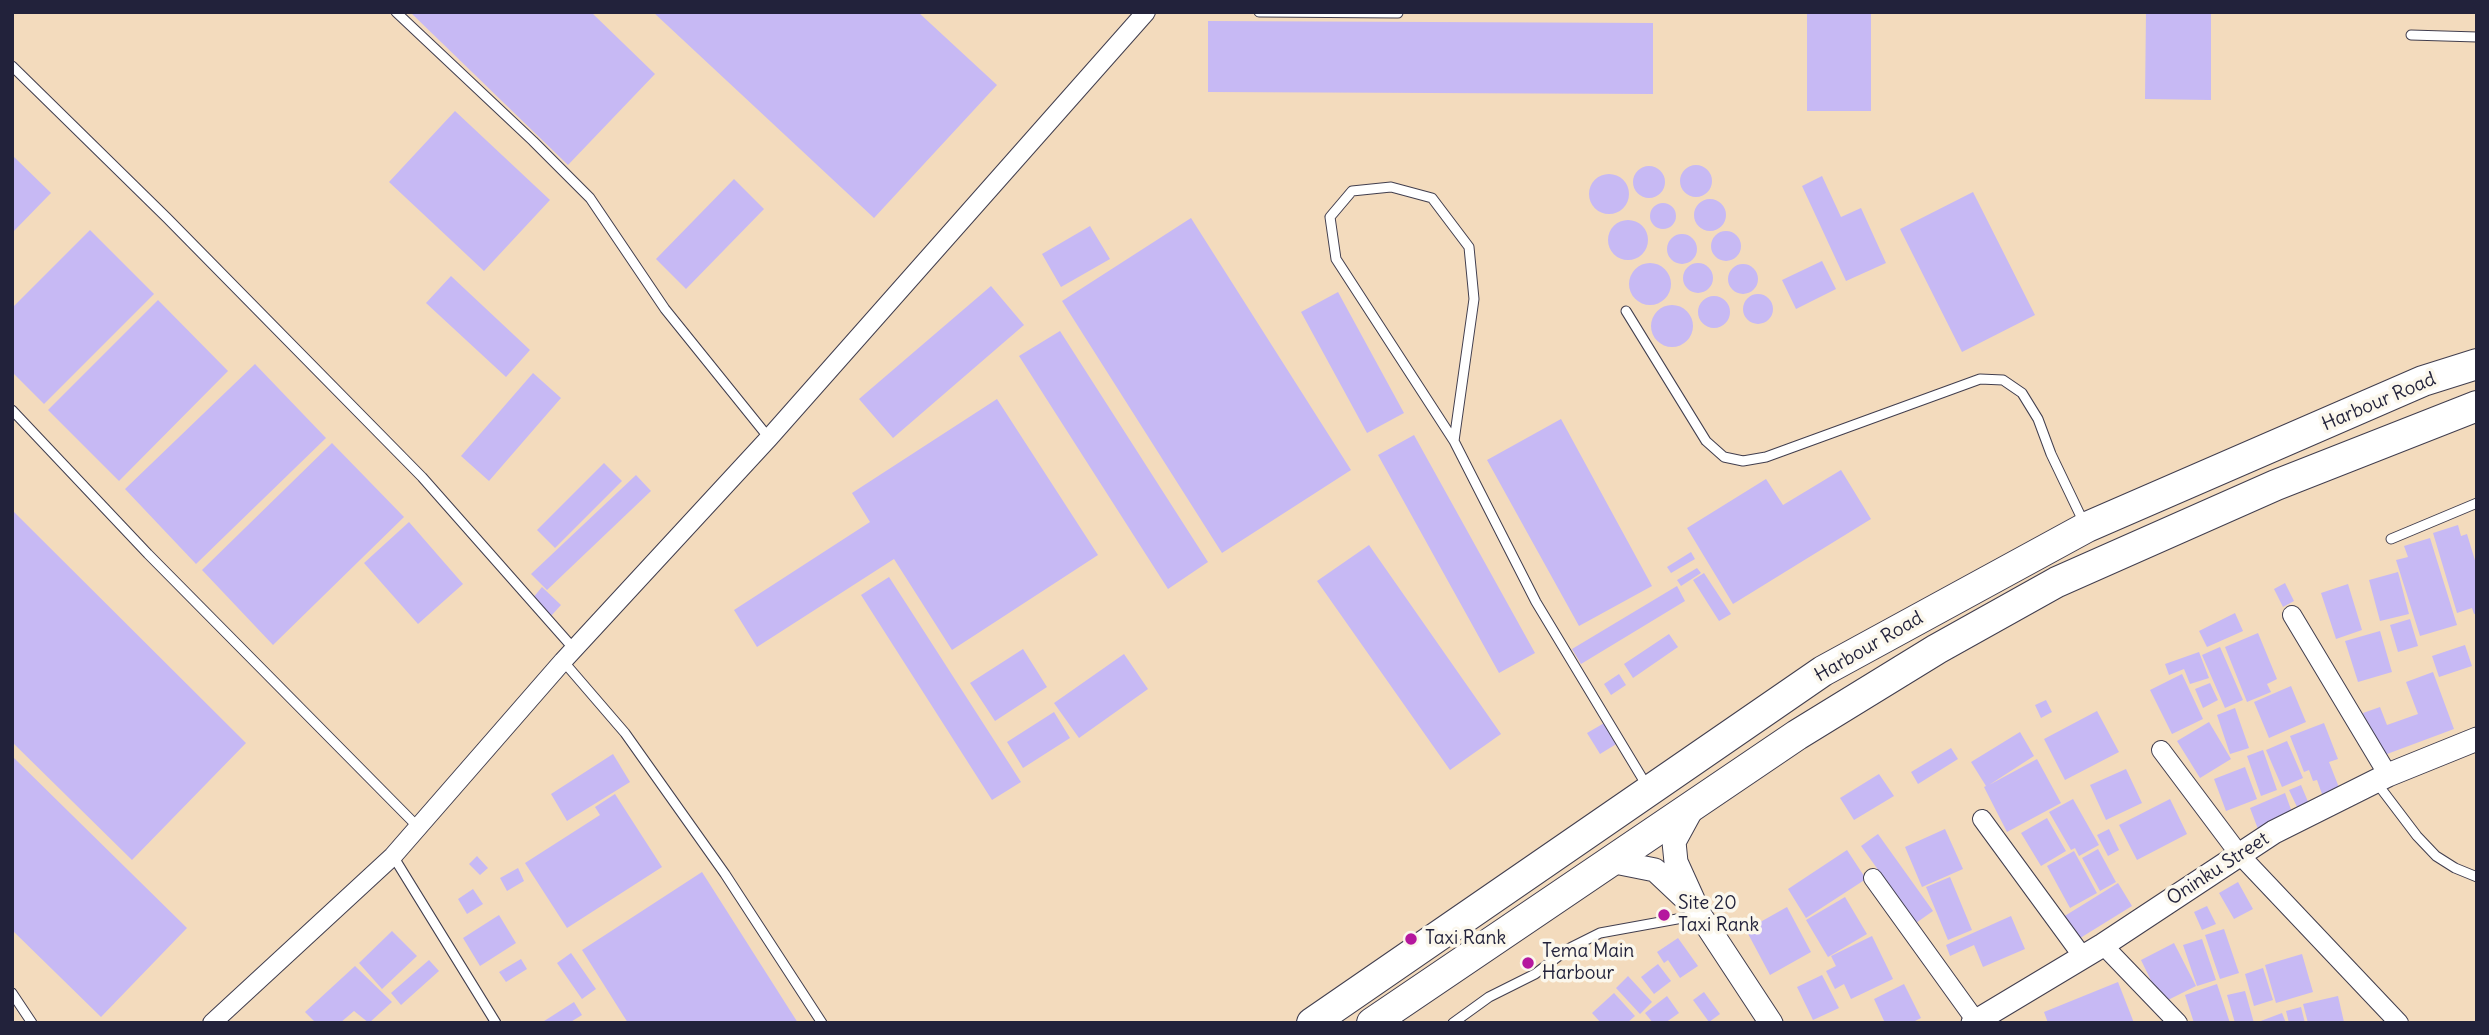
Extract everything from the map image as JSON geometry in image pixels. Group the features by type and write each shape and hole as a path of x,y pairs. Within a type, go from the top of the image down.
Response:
{"highway":[{"name":"Harbour Road","path":"1312,1023 1824,671 2087,527 2423,382 2477,364"},
{"name":"Harbour Road","path":"1372,1023 1797,735 1937,649 2057,582 2276,485 2477,406"}],"street":[{"path":"212,1023 393,856 568,655 769,438 1146,12"},
{"path":"2292,615 2381,778"},
{"name":"Oninku Street","path":"1974,1022 2103,945 2274,832 2381,778 2477,739"},
{"path":"2161,750 2239,854 2399,1023"},
{"path":"1695,804 1674,842 1676,862 1700,915 1771,1023"},
{"path":"1982,819 2083,957"},
{"path":"1610,861 1655,870 1700,915"},
{"path":"1873,877 1974,1022"},
{"path":"2103,945 2178,1023"}],"lane":[{"path":"396,12 590,198 665,309 769,438"},
{"path":"1259,12 1398,13"},
{"path":"2411,35 2477,37"},
{"path":"12,66 167,218 422,477 568,655 724,874 822,1023"},
{"path":"1454,441 1474,299 1469,247 1432,198 1391,187 1352,191 1330,217 1336,259 1454,441 1536,602 1650,790"},
{"path":"1626,311 1706,441 1724,457 1743,461 1766,457 1980,379 2003,380 2022,393 2038,419 2051,454 2087,527"},
{"path":"12,410 148,554 418,827"},
{"path":"2391,539 2477,503"},
{"path":"2381,778 2417,836 2436,856 2477,877"},
{"path":"393,856 496,1023"},
{"path":"1453,1023 1489,997 1535,974 1568,949 1600,933 1700,915"},
{"path":"12,993 32,1023"}],"building":[{"path":"410,12 591,12 655,74 568,165"},
{"path":"653,12 918,12 997,85 874,218"},
{"path":"1807,12 1871,12 1871,111 1807,111"},
{"path":"2146,12 2211,12 2211,100 2145,99"},
{"path":"1208,21 1653,23 1653,94 1208,92"},
{"path":"455,111 550,200 484,271 389,182"},
{"path":"12,155 51,193 12,233"},
{"path":"1696,165 1707,170 1712,181 1707,192 1696,197 1685,192 1680,181 1685,170"},
{"path":"1649,166 1660,171 1665,182 1660,193 1649,198 1638,193 1633,182 1638,171"},
{"path":"1609,174 1617,175 1623,180 1628,186 1628,202 1623,208 1617,213 1609,214 1601,213 1595,208 1590,202 1589,194 1590,186 1595,180 1601,175"},
{"path":"1822,176 1841,217 1861,208 1886,263 1846,281 1802,186"},
{"path":"734,179 764,209 686,289 656,259"},
{"path":"1973,192 2035,315 1962,352 1900,229"},
{"path":"1710,199 1721,204 1726,215 1721,226 1710,231 1699,226 1694,215 1699,204"},
{"path":"1663,203 1672,207 1676,216 1672,225 1663,229 1654,225 1650,216 1654,207"},
{"path":"1191,218 1351,470 1222,553 1062,301"},
{"path":"1628,220 1642,226 1648,240 1642,254 1628,260 1614,254 1608,240 1614,226"},
{"path":"1090,226 1110,259 1061,287 1042,254"},
{"path":"90,230 154,294 44,404 12,372 12,308"},
{"path":"1726,231 1736,236 1741,246 1736,256 1726,261 1716,256 1711,246 1716,236"},
{"path":"1682,234 1688,235 1696,243 1696,255 1688,263 1682,264 1676,263 1668,255 1667,249 1668,243 1676,235"},
{"path":"1822,261 1836,289 1796,309 1782,280"},
{"path":"1650,263 1665,269 1671,284 1665,299 1650,305 1635,299 1629,284 1635,269"},
{"path":"1698,263 1704,264 1712,272 1712,284 1704,292 1698,293 1692,292 1684,284 1683,278 1684,272 1692,264"},
{"path":"1743,264 1754,268 1758,279 1754,290 1743,294 1732,290 1728,279 1732,268"},
{"path":"451,276 530,350 506,377 426,303"},
{"path":"991,286 1024,325 893,438 859,399"},
{"path":"1338,292 1404,413 1367,433 1301,312"},
{"path":"1758,294 1764,295 1772,303 1772,315 1764,323 1758,324 1752,323 1744,315 1743,309 1744,303 1752,295"},
{"path":"1714,296 1725,301 1730,312 1725,323 1714,328 1703,323 1698,312 1703,301"},
{"path":"158,300 228,371 119,481 48,410"},
{"path":"1672,305 1687,311 1693,326 1687,341 1672,347 1657,341 1651,326 1657,311"},
{"path":"1060,331 1208,562 1168,589 1019,356"},
{"path":"255,364 326,438 196,564 125,489"},
{"path":"533,373 561,398 489,481 461,456"},
{"path":"997,399 1098,555 952,650 894,559 757,647 734,610 870,522 852,493"},
{"path":"1561,419 1652,586 1579,626 1487,460"},
{"path":"1414,435 1535,653 1499,673 1378,455"},
{"path":"332,443 404,517 273,645 202,570"},
{"path":"604,463 622,481 555,548 537,530"},
{"path":"1841,470 1871,519 1733,604 1687,528 1766,479 1783,505"},
{"path":"636,475 651,491 547,590 531,574"},
{"path":"12,510 246,743 132,860 12,742"},
{"path":"409,522 463,584 418,624 364,563"},
{"path":"2458,525 2461,536 2467,534 2477,567 2477,614 2474,614 2472,608 2457,613 2433,533"},
{"path":"2430,538 2457,625 2420,636 2396,560 2408,557 2404,546"},
{"path":"1369,545 1501,734 1450,770 1317,581"},
{"path":"1691,552 1695,559 1671,573 1667,567"},
{"path":"1697,568 1701,573 1681,586 1677,580"},
{"path":"2398,572 2409,614 2380,621 2369,580"},
{"path":"1704,573 1731,614 1719,621 1693,580"},
{"path":"889,577 1021,782 992,800 861,595"},
{"path":"2285,583 2294,601 2283,607 2274,589"},
{"path":"2348,584 2362,630 2336,639 2321,593"},
{"path":"1677,586 1685,601 1581,664 1572,649"},
{"path":"542,587 561,605 551,616 532,599"},
{"path":"2235,613 2243,631 2207,647 2199,631"},
{"path":"2410,619 2418,646 2398,652 2390,625"},
{"path":"2380,631 2392,672 2358,682 2345,641"},
{"path":"2258,633 2277,679 2267,684 2271,692 2247,702 2225,647"},
{"path":"1669,634 1678,647 1633,678 1624,664"},
{"path":"2465,645 2472,666 2439,677 2432,656"},
{"path":"2220,647 2243,700 2225,708 2202,655"},
{"path":"1023,649 1047,687 995,721 970,683"},
{"path":"2199,652 2209,678 2190,684 2184,669 2169,675 2165,664"},
{"path":"1124,654 1148,689 1079,738 1054,703"},
{"path":"2433,672 2454,729 2379,757 2363,713 2380,707 2387,725 2418,714 2406,682"},
{"path":"1619,674 1626,685 1611,695 1604,684"},
{"path":"2182,674 2203,719 2172,734 2150,690"},
{"path":"2210,683 2218,700 2203,708 2195,689"},
{"path":"2291,686 2306,722 2269,738 2254,702"},
{"path":"2046,700 2052,712 2041,718 2035,705"},
{"path":"2235,708 2249,748 2230,754 2217,715"},
{"path":"2097,711 2119,752 2065,780 2044,739"},
{"path":"1054,712 1070,738 1023,768 1007,742"},
{"path":"1606,722 1618,743 1600,754 1587,733"},
{"path":"2209,722 2231,759 2200,778 2177,741"},
{"path":"2324,723 2338,759 2329,762 2340,790 2323,797 2317,780 2313,781 2309,770 2304,772 2290,736"},
{"path":"2020,732 2034,756 1989,785 2037,759 2061,803 2007,832 1984,787 1986,786 1971,762"},
{"path":"2287,741 2303,778 2282,787 2266,750"},
{"path":"1951,748 1958,759 1918,784 1911,772"},
{"path":"2263,750 2277,790 2261,796 2247,756"},
{"path":"613,754 630,782 567,821 551,794"},
{"path":"12,756 187,928 101,1017 12,930"},
{"path":"2245,767 2257,799 2226,811 2214,779"},
{"path":"2126,769 2142,803 2106,820 2090,785"},
{"path":"1879,774 1894,796 1854,820 1840,798"},
{"path":"2301,785 2309,804 2298,809 2289,790"},
{"path":"2285,793 2293,815 2258,829 2250,808"},
{"path":"615,794 662,867 567,928 525,863 600,815 595,807"},
{"path":"2073,799 2099,845 2079,856 2075,848 2071,850 2049,812"},
{"path":"2170,799 2187,834 2137,860 2119,825"},
{"path":"2047,818 2066,851 2041,866 2021,833"},
{"path":"1945,829 1963,869 1922,887 1905,847"},
{"path":"2109,829 2119,850 2108,856 2097,835"},
{"path":"1878,834 1933,911 1916,923 1861,846"},
{"path":"2098,849 2116,882 2100,891 2082,858"},
{"path":"1847,850 1866,879 1806,918 1788,889"},
{"path":"2074,851 2097,893 2070,908 2047,866"},
{"path":"477,856 488,868 480,875 469,864"},
{"path":"518,868 524,881 507,891 500,878"},
{"path":"702,872 798,1023 628,1023 582,950"},
{"path":"1950,877 1972,930 1948,940 1926,887"},
{"path":"2238,882 2253,909 2234,919 2219,893"},
{"path":"2118,883 2132,906 2077,940 2063,917"},
{"path":"473,889 483,904 467,914 458,899"},
{"path":"1845,897 1867,934 1828,957 1806,920"},
{"path":"2207,906 2216,924 2202,930 2194,912"},
{"path":"1787,907 1811,952 1770,975 1746,930"},
{"path":"499,915 516,943 480,966 463,938"},
{"path":"2011,916 2025,949 1983,967 1974,945 1950,956 1946,945"},
{"path":"2224,929 2239,973 2220,979 2205,935"},
{"path":"392,931 417,956 382,989 359,963"},
{"path":"1872,936 1893,979 1851,999 1844,984 1835,989 1826,971 1836,966 1831,956"},
{"path":"1678,938 1698,966 1680,978 1668,960 1664,963 1657,952"},
{"path":"2202,939 2216,980 2197,986 2183,945"},
{"path":"2174,943 2196,986 2162,1003 2141,960"},
{"path":"571,953 596,989 582,999 557,963"},
{"path":"2302,954 2313,992 2276,1003 2265,965"},
{"path":"521,959 527,969 506,982 499,972"},
{"path":"429,960 439,971 401,1005 391,993"},
{"path":"1658,964 1671,981 1654,994 1641,977"},
{"path":"355,966 392,1002 369,1023 354,1011 340,1023 316,1023 305,1012"},
{"path":"2263,968 2273,1000 2254,1006 2245,974"},
{"path":"1822,975 1839,1008 1813,1020 1797,987"},
{"path":"1628,976 1652,1002 1640,1014 1616,988"},
{"path":"2118,982 2134,1023 2048,1023 2044,1012"},
{"path":"1904,984 1921,1018 1911,1023 1885,1023 1874,999"},
{"path":"2217,984 2230,1023 2194,1023 2185,995"},
{"path":"2245,991 2254,1023 2235,1023 2227,995"},
{"path":"1704,992 1720,1014 1709,1022 1693,1000"},
{"path":"1614,993 1635,1016 1627,1023 1601,1023 1592,1013"},
{"path":"1667,996 1679,1013 1665,1023 1653,1023 1645,1013"},
{"path":"2338,996 2344,1022 2308,1023 2303,1004"},
{"path":"574,1002 582,1015 569,1023 541,1023"},
{"path":"2301,1007 2305,1023 2289,1023 2286,1011"},
{"path":"2282,1013 2286,1023 2258,1023 2258,1022"}],"place":[{"name":"Site 20 Taxi Rank","path":"1664,915"},
{"name":"Taxi Rank","path":"1411,939"},
{"name":"Tema Main Harbour","path":"1528,963"}]}
